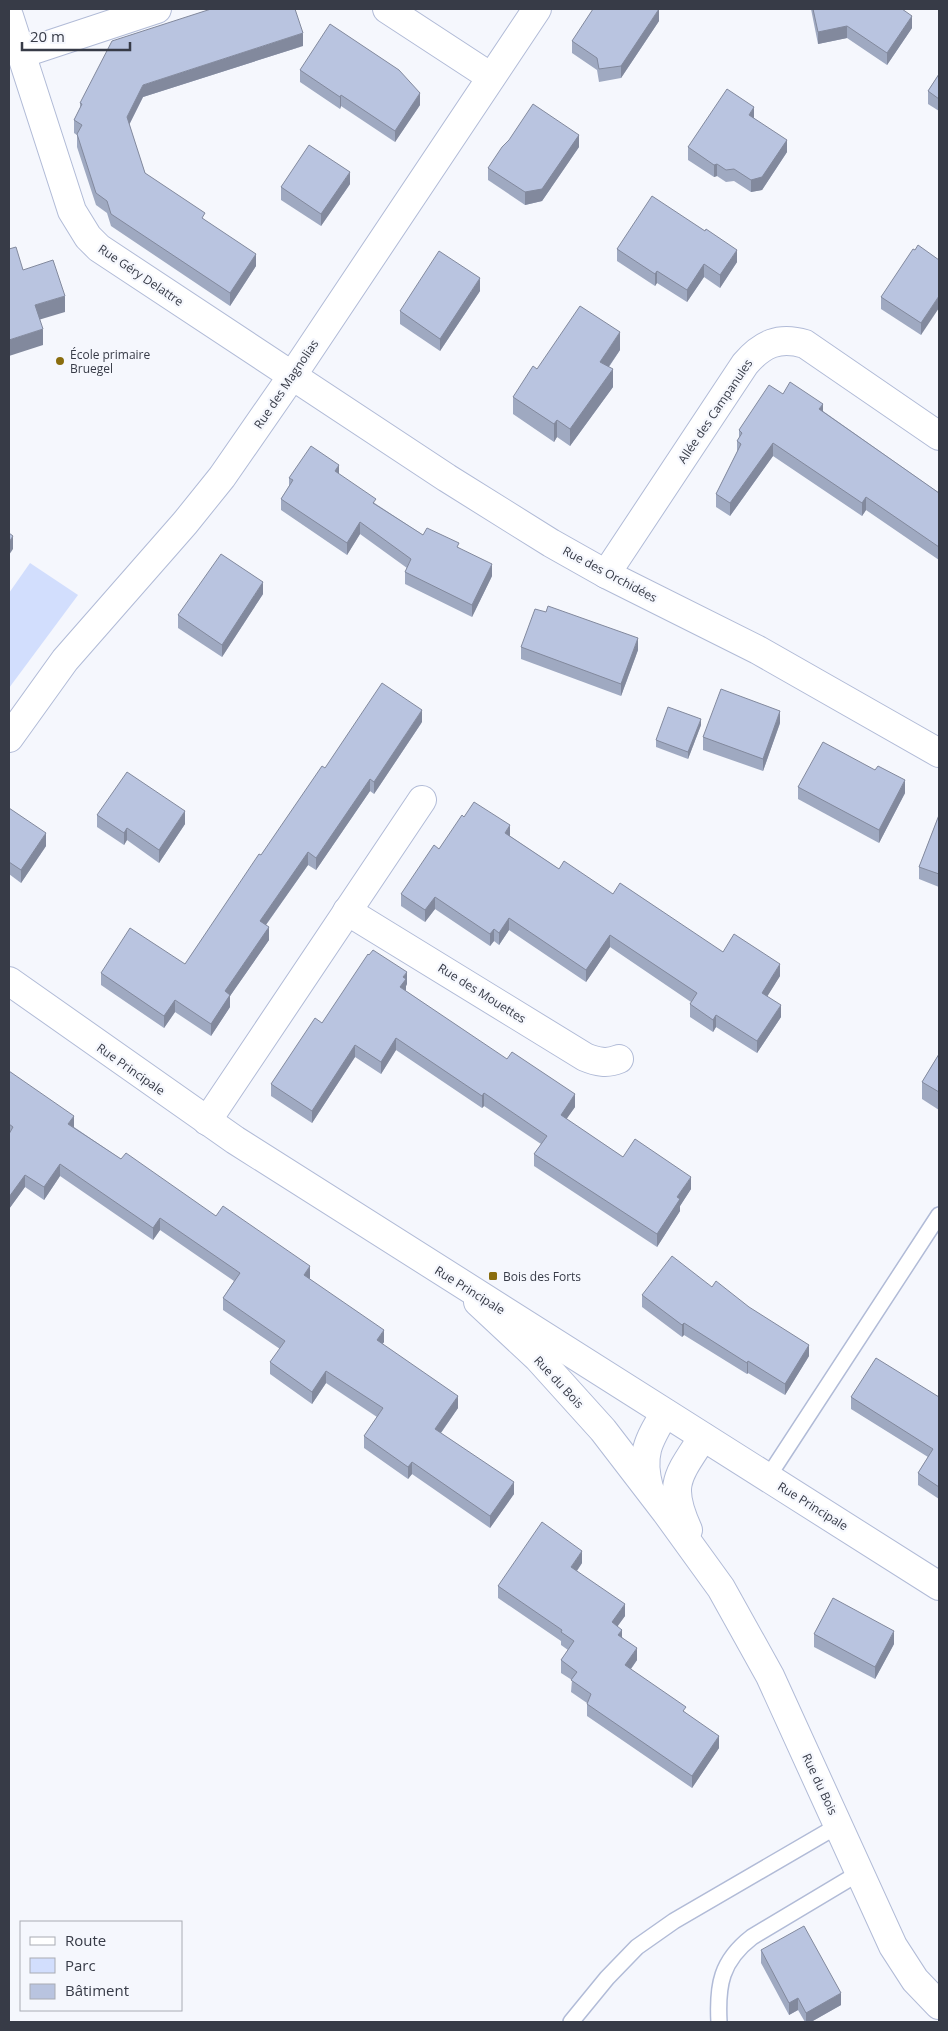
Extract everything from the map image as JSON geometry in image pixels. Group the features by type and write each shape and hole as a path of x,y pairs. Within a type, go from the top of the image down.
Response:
{"street":[{"path":"21,54 157,9"},
{"path":"387,9 491,77"},
{"name":"Rue des Magnolias","path":"9,738 49,680 206,499 292,376 537,9"},
{"name":"Rue Géry Delattre","path":"9,16 72,211 88,237 111,256 292,376"},
{"name":"Allée des Campanules","path":"606,574 745,364 763,347 785,341 805,344 939,436"},
{"name":"Rue des Orchidées","path":"292,376 455,483 551,543 606,574 758,650 939,753"},
{"path":"207,1121 422,800"},
{"name":"Rue des Mouettes","path":"347,911 585,1057 603,1063 619,1059"},
{"name":"Rue Principale","path":"9,981 207,1121 459,1284 939,1586"},
{"name":"Rue du Bois","path":"459,1284 555,1377 603,1430 703,1560 733,1608 770,1676 839,1825 885,1931 915,1980 939,2005"},
{"name":"Rue du Bois","path":"648,1488 644,1468 646,1451 652,1434 665,1414"},
{"name":"Rue du Bois","path":"703,1437 680,1473 677,1493 683,1518 703,1560"}],"lane":[{"path":"768,1477 939,1215"},
{"path":"572,2022 607,1978 637,1948 674,1921 839,1825"},
{"path":"719,2022 719,1989 722,1976 728,1960 737,1948 752,1937 859,1873"}],"green space":[{"path":"30,563 78,595 9,688 9,593"}],"building":[{"path":"211,9 295,9 303,33 143,85 127,117 145,173 205,213 202,218 256,254 230,293 111,214 107,201 96,193 77,134 82,125 74,120 82,104 80,103 112,41"},
{"path":"593,9 659,9 621,66 599,69 597,58 572,41"},
{"path":"813,9 902,9 912,16 887,53 847,26 818,32"},
{"path":"330,24 399,70 420,93 395,131 300,70"},
{"path":"939,74 939,99 928,91"},
{"path":"727,89 754,107 749,115 787,140 762,177 751,180 734,169 726,170 717,164 714,165 688,147"},
{"path":"533,104 579,135 542,189 525,192 488,168"},
{"path":"309,145 350,172 321,214 281,187"},
{"path":"652,196 737,250 720,275 704,264 687,290 657,271 655,274 617,249"},
{"path":"918,245 939,260 939,296 921,323 881,297 913,249 915,250"},
{"path":"16,247 23,270 53,260 65,296 35,305 43,329 9,340 9,249"},
{"path":"439,251 480,278 440,339 400,311"},
{"path":"580,306 620,332 600,362 613,369 570,429 557,420 554,424 513,397 533,366 537,369"},
{"path":"790,382 823,404 819,409 939,493 939,547 866,497 862,503 773,443 730,503 716,494 741,444 737,441 742,433 739,430 769,385 783,394"},
{"path":"311,446 339,465 335,471 376,499 373,503 423,535 427,528 459,543 457,547 492,564 472,605 405,572 411,559 360,522 347,543 281,499 293,480 289,478"},
{"path":"9,533 13,536 9,542"},
{"path":"221,554 263,582 222,645 178,615"},
{"path":"548,606 638,638 621,684 521,647 535,609 546,612"},
{"path":"382,683 422,710 374,782 370,779 316,858 308,852 260,921 269,927 225,991 230,995 211,1024 175,1000 164,1016 101,973 130,928 185,964 259,854 261,855 322,766 325,768"},
{"path":"721,689 780,711 763,759 703,737"},
{"path":"668,707 701,719 688,752 656,740"},
{"path":"823,742 875,770 878,766 905,780 879,830 798,787"},
{"path":"127,772 185,811 159,850 127,828 124,833 97,815"},
{"path":"474,802 510,825 505,833 559,869 564,861 613,894 620,883 723,952 734,934 780,964 762,993 781,1005 757,1041 716,1015 713,1020 690,1004 697,993 610,935 586,970 509,918 499,933 494,929 490,934 435,897 425,910 401,894 434,845 439,849 462,815 464,817"},
{"path":"9,808 46,833 21,870 9,862"},
{"path":"939,815 939,874 919,867"},
{"path":"373,950 407,972 403,977 406,979 400,987 507,1059 512,1052 575,1094 561,1115 623,1157 635,1139 691,1177 677,1197 680,1199 657,1234 534,1154 547,1136 484,1093 482,1096 396,1038 381,1062 355,1045 312,1111 271,1084 315,1018 322,1023 368,954"},
{"path":"939,1054 939,1092 922,1082"},
{"path":"9,1071 74,1116 68,1124 121,1159 126,1153 216,1216 223,1206 310,1266 304,1275 384,1330 377,1340 458,1396 435,1429 514,1482 490,1516 412,1462 408,1467 364,1436 383,1408 326,1371 312,1392 270,1362 285,1341 223,1298 240,1273 160,1218 153,1228 60,1164 44,1187 25,1175 9,1197 9,1134 13,1127 9,1124"},
{"path":"672,1256 712,1287 716,1281 749,1307 809,1345 785,1384 748,1361 747,1363 684,1323 682,1325 642,1295"},
{"path":"876,1358 939,1397 939,1487 918,1473 933,1449 851,1397"},
{"path":"542,1522 582,1551 571,1567 625,1604 612,1622 622,1630 618,1635 637,1648 625,1665 686,1707 683,1711 719,1736 692,1776 587,1704 591,1694 571,1680 577,1672 561,1660 574,1641 561,1632 562,1630 498,1586"},
{"path":"833,1598 894,1631 875,1667 814,1634"},
{"path":"804,1926 841,1993 806,2013 798,1998 789,2003 761,1950"}],"place":[{"name":"École primaire Bruegel","path":"60,361"},
{"name":"Bois des Forts","path":"493,1276"}]}
